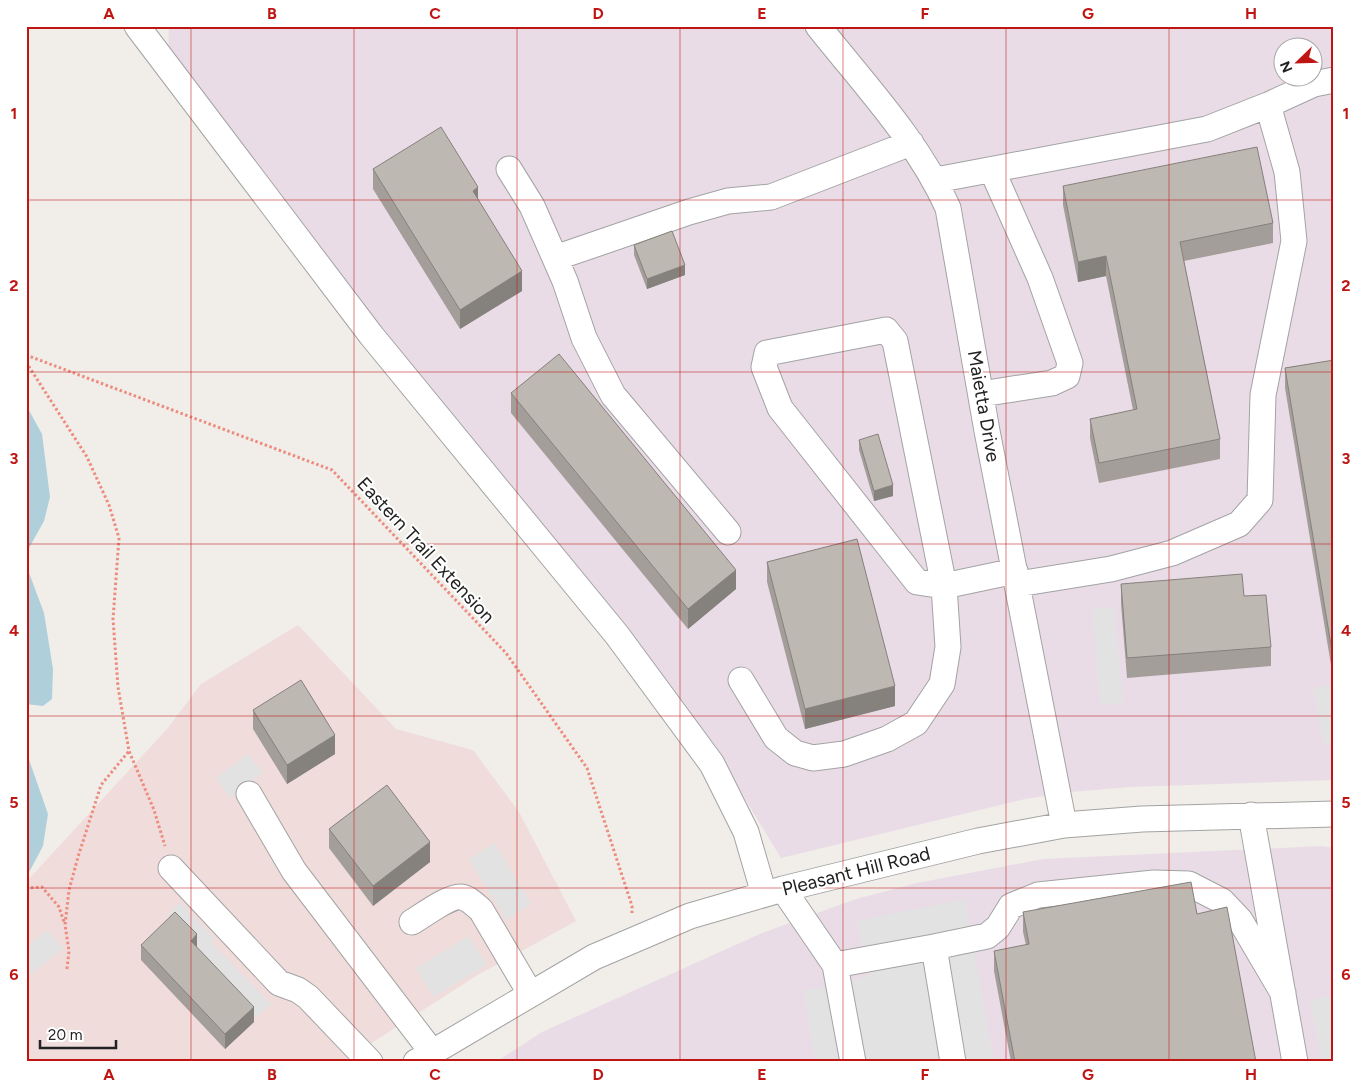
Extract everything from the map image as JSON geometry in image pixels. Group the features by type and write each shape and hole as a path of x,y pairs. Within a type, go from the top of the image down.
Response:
{"street":[{"path":"137,26 371,335 617,635 712,764 774,892 835,965 853,1062"},
{"name":"Maietta Drive","path":"818,26 911,143 936,180 950,218 981,394 1064,825"},
{"path":"936,180 1207,129 1268,105 1314,84 1334,80"},
{"path":"741,680 776,738 795,753 813,758 844,754 887,739 916,723 942,684 948,647 944,586 894,341 886,330 767,353 764,368 780,408 917,582 944,586 1112,569 1172,553 1238,524 1260,500 1263,395 1294,241 1287,172 1268,105"},
{"path":"555,258 689,212 728,201 771,197 911,143"},
{"path":"509,169 532,206 555,258 584,338 613,395 728,532"},
{"path":"981,394 1052,383 1067,376 1070,363 1040,278 992,170"},
{"path":"249,794 294,871 424,1057"},
{"name":"Pleasant Hill Road","path":"424,1057 594,956 690,916 774,892 978,841 1064,825 1142,819 1334,814"},
{"path":"1251,815 1295,1062"},
{"path":"171,868 279,983 298,990 308,997 370,1062"},
{"path":"835,965 988,936 998,927 1011,906 1038,895 1154,883 1189,884 1222,901 1240,920 1283,993"},
{"path":"412,922 454,898 462,897 471,902 481,910 530,993"},
{"path":"934,947 953,1062"}],"path":[{"name":"Eastern Trail Extension","path":"26,355 332,470 506,653 588,768 632,906 632,940"},
{"path":"26,362 87,457 110,505 119,538 113,619 118,687 129,751 154,810 171,868"},
{"path":"65,925 69,890 101,785 129,751"},
{"path":"26,888 42,888 59,907 65,925 69,951 67,969"}],"shaded area":[{"path":"169,26 1334,26 1334,780 1130,787 1071,792 1025,799 781,858 716,752 405,362 168,54"},
{"path":"1114,607 1123,703 1100,705 1092,609"},
{"path":"298,625 396,729 473,750 519,812 576,921 476,976 342,1062 26,1062 26,882 167,729 201,684"},
{"path":"1333,685 1334,744 1324,746 1313,688"},
{"path":"248,754 263,773 230,798 216,778"},
{"path":"495,843 531,904 506,920 469,859"},
{"path":"1322,846 1334,848 1334,1062 496,1062 542,1032 762,933 856,899 917,883 1043,859"},
{"path":"965,899 994,1062 815,1062 804,991 869,977 857,921"},
{"path":"180,902 214,938 211,942 271,1004 257,1017 197,955 202,950 168,915"},
{"path":"47,930 63,948 26,979 26,948"},
{"path":"469,936 487,965 433,997 416,968"},
{"path":"1334,995 1334,1062 1322,1062 1310,1000"}],"water":[{"path":"26,405 42,434 50,497 44,521 29,548 27,562 28,570 44,613 53,669 52,699 43,706 26,704"},
{"path":"26,751 48,814 43,846 26,878"}],"building":[{"path":"441,127 478,187 473,191 522,271 460,310 373,169"},
{"path":"1257,147 1273,223 1180,242 1220,439 1099,463 1090,419 1137,409 1106,256 1078,262 1063,186"},
{"path":"672,231 685,265 647,279 634,245"},
{"path":"559,354 736,570 688,609 511,393"},
{"path":"1334,360 1334,657 1333,657 1285,368"},
{"path":"878,434 893,485 874,491 859,440"},
{"path":"857,539 895,686 805,709 767,562"},
{"path":"1242,574 1244,596 1266,595 1271,647 1127,658 1121,584"},
{"path":"301,680 335,735 287,765 253,710"},
{"path":"387,785 430,842 373,886 329,829"},
{"path":"1191,882 1197,914 1227,907 1256,1062 1015,1062 994,951 1029,944 1023,912"},
{"path":"175,912 197,934 191,941 254,1007 225,1034 141,945"}]}
